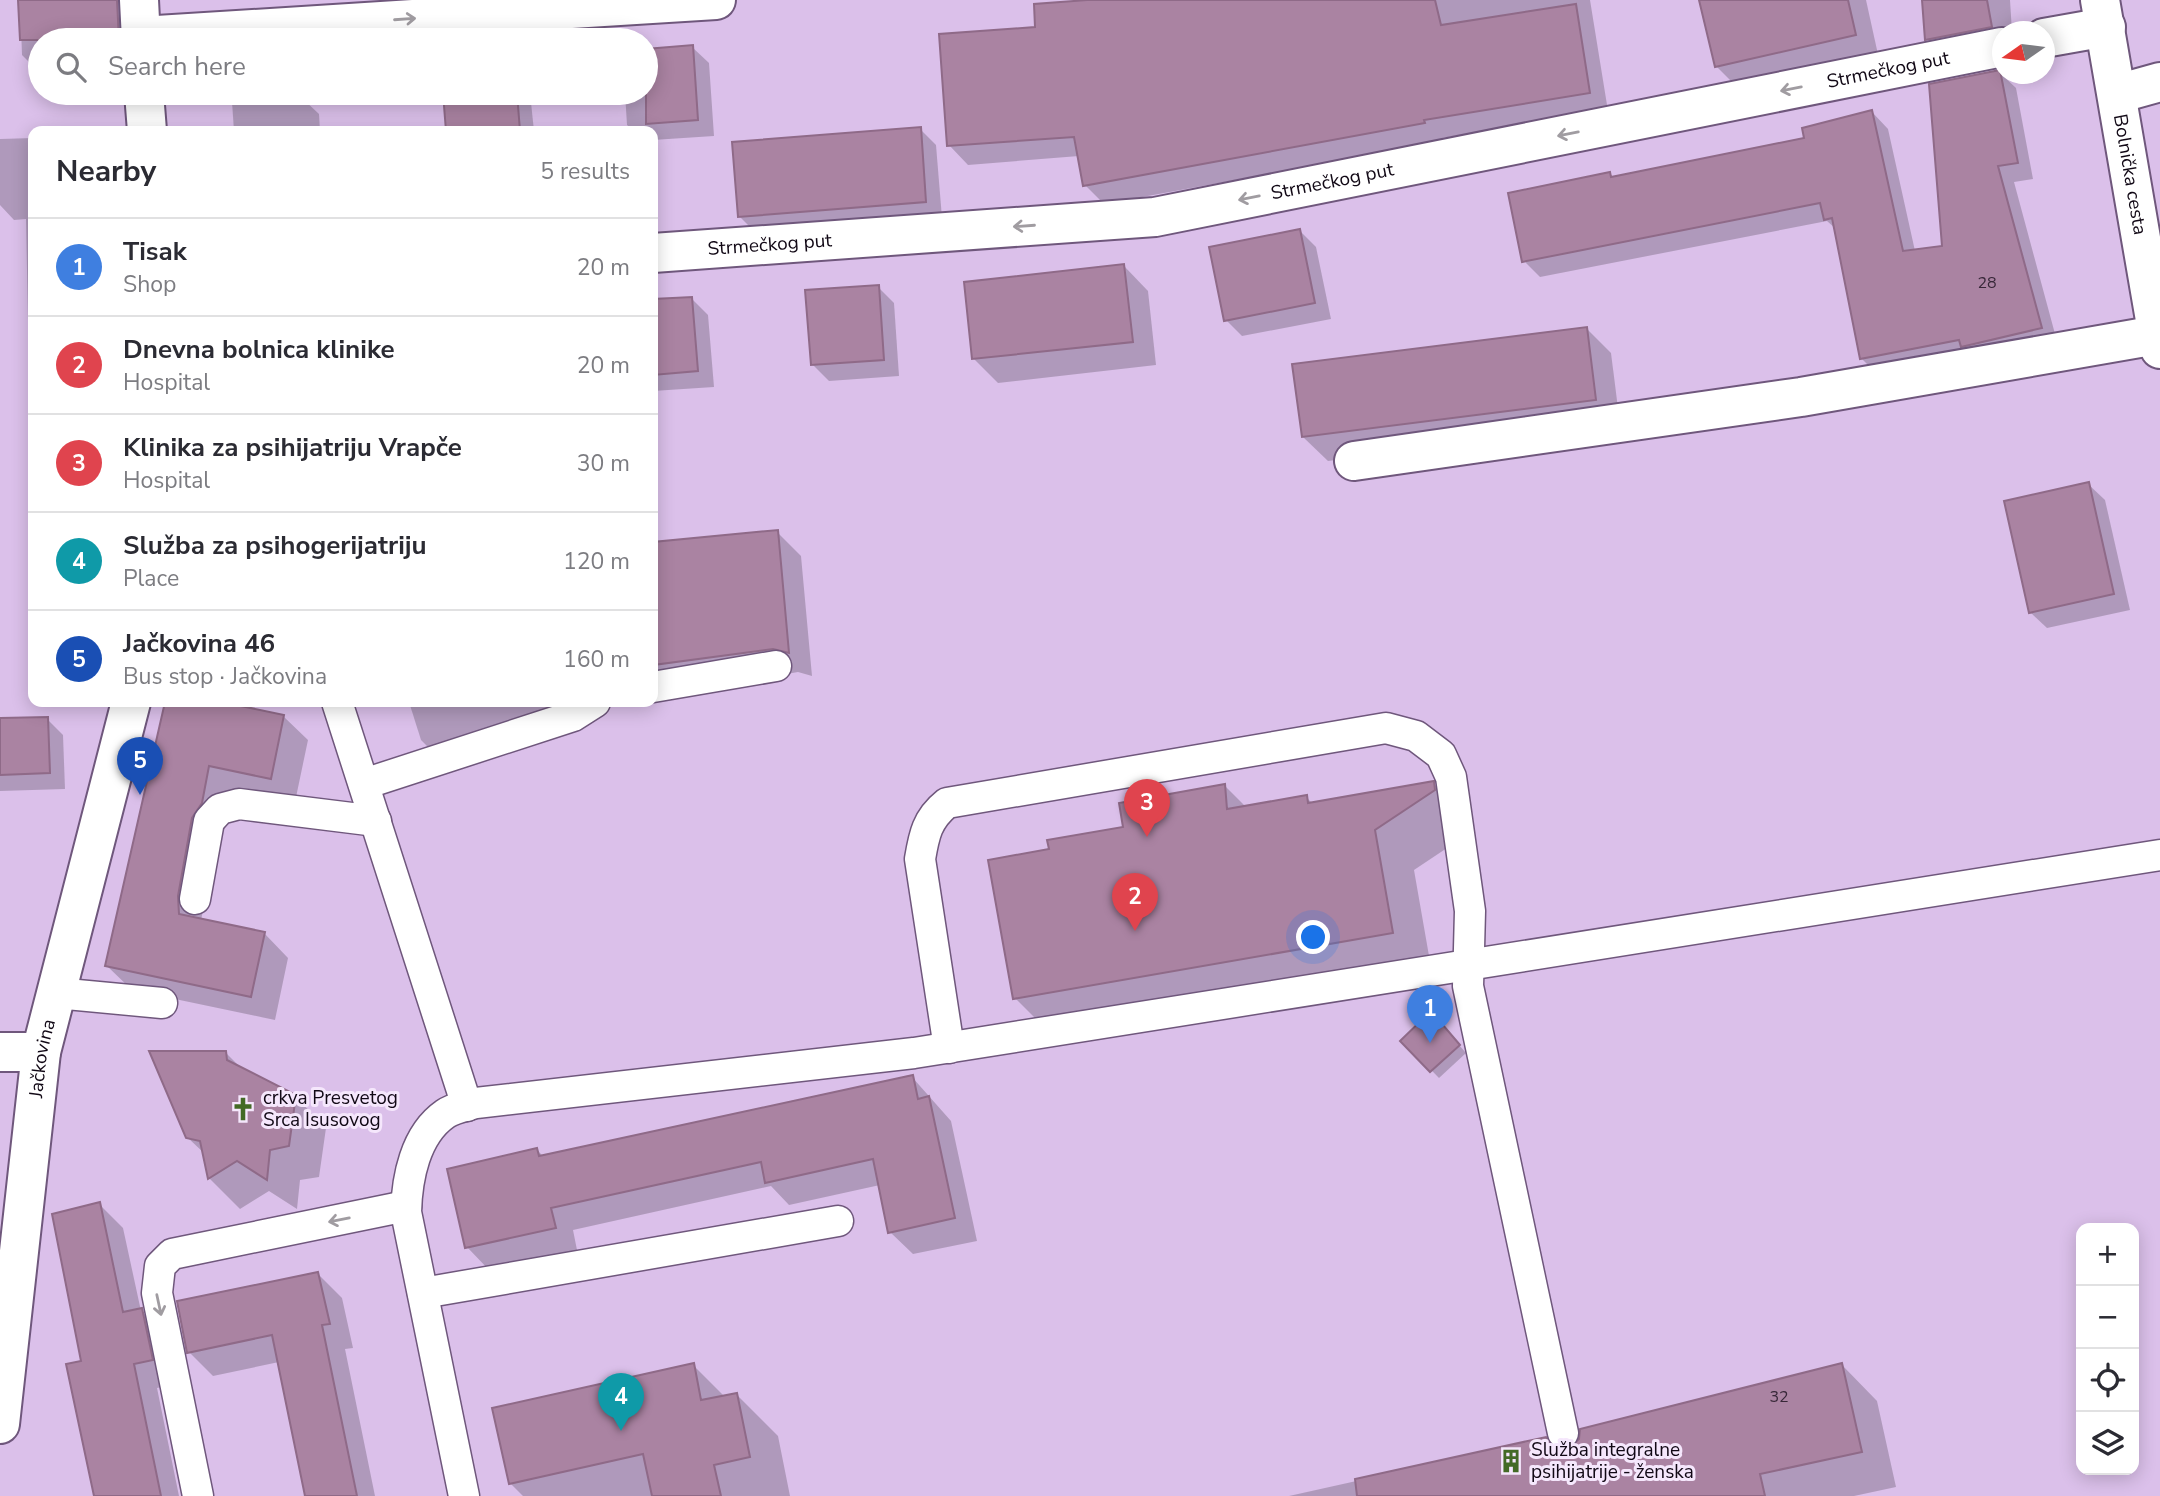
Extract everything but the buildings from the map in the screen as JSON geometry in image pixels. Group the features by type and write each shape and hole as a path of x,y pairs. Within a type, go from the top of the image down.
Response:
{"street":[{"path":"141,25 716,0"},
{"path":"2055,34 2103,13"},
{"name":"Bolnička cesta","path":"2103,13 2158,342"},
{"name":"Strmečkog put","path":"658,253 1155,217 1992,49"},
{"path":"2117,94 2160,82"},
{"path":"145,105 147,126"},
{"path":"1354,461 1801,397 2158,342"},
{"name":"Jačkovina","path":"0,1424 41,1052 130,707"},
{"path":"0,1052 41,1052"}],"lane":[{"path":"658,686 776,666"},
{"path":"339,707 467,1106"},
{"path":"364,784 573,716 587,707"},
{"path":"949,1048 920,859 924,832 932,815 947,803 1386,729 1416,736 1441,755 1451,777 1470,911 1468,986 1563,1433"},
{"path":"195,899 209,821 220,809 239,804 376,821"},
{"path":"464,1496 406,1206 410,1168 432,1126 447,1112 467,1106 949,1048 2160,855"},
{"path":"56,993 162,1003"},
{"path":"198,1496 157,1293 160,1266 172,1254 406,1206"},
{"path":"423,1293 838,1221"}],"place":[{"name":"Jačkovina 46","path":"140,795"},
{"name":"Klinika za psihijatriju Vrapče","path":"1147,837"},
{"name":"Dnevna bolnica klinike","path":"1135,931"},
{"name":"Tisak","path":"1430,1043"},
{"name":"crkva Presvetog Srca Isusovog","path":"243,1109"},
{"name":"Služba za psihogerijatriju","path":"621,1431"},
{"name":"Služba integralne psihijatrije - ženska","path":"1511,1461"}]}
